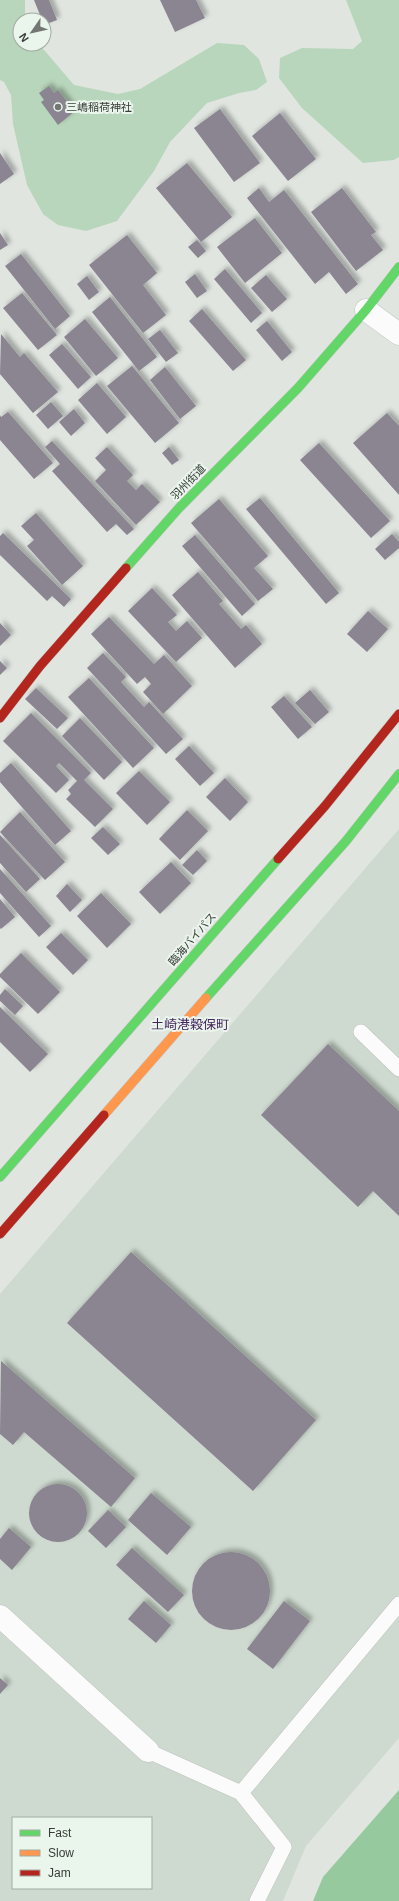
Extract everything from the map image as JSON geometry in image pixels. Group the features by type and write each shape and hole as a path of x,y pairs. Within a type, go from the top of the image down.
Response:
{"main road":[{"name":"羽州街道","path":"0,718 40,666 179,508 298,388 366,310 399,266"},
{"name":"臨海バイパス","path":"0,1177 325,806 399,714"},
{"path":"0,1234 269,926 346,841 399,774"}],"street":[{"path":"366,310 399,334"},
{"path":"0,1616 148,1750"}],"lane":[{"path":"361,1032 399,1069"},
{"path":"241,1793 399,1604"},
{"path":"148,1750 241,1793 284,1847 257,1901"}],"shaded area":[{"path":"0,0 25,0 25,12 12,12 12,52 46,52 74,85 118,94 140,89 217,43 244,45 259,59 267,82 256,90 239,93 207,103 170,142 154,171 117,221 86,231 58,225 43,214 27,185 13,124 11,95 4,82 0,80"},
{"path":"346,0 399,0 399,157 394,160 363,163 302,108 279,78 280,58 302,48 353,49 362,41"},
{"path":"399,829 399,1738 306,1846 283,1901 0,1901 0,1294"},
{"path":"399,1790 399,1901 313,1901 323,1877"}],"building":[{"path":"34,0 49,0 57,20 52,22 52,12 39,12"},
{"path":"160,0 196,0 205,18 175,32"},
{"name":"三嶋稲荷神社","path":"49,86 54,93 58,90 75,111 58,125 41,102 44,100 39,93"},
{"path":"220,109 260,163 234,182 194,128"},
{"path":"280,113 316,159 288,181 252,136"},
{"path":"0,153 14,174 0,184"},
{"path":"187,163 232,217 201,242 156,188"},
{"path":"259,188 269,202 284,190 358,284 346,294 329,272 315,284 247,198"},
{"path":"342,188 376,232 371,235 383,250 356,271 311,212"},
{"path":"255,218 282,253 245,283 217,247"},
{"path":"0,233 8,245 0,250"},
{"path":"127,235 157,273 143,285 166,315 143,333 89,265"},
{"path":"197,240 206,251 198,258 188,247"},
{"path":"21,254 70,316 55,329 5,266"},
{"path":"225,269 262,313 251,323 214,279"},
{"path":"195,274 207,291 197,298 185,282"},
{"path":"266,275 287,299 272,312 251,288"},
{"path":"87,276 99,292 89,300 77,284"},
{"path":"22,293 57,335 38,350 3,308"},
{"path":"110,297 157,357 139,371 92,312"},
{"path":"202,309 246,360 233,371 189,321"},
{"path":"85,319 118,358 96,376 64,337"},
{"path":"267,321 292,352 282,361 256,330"},
{"path":"160,330 178,353 166,362 148,339"},
{"path":"1,334 20,357 24,353 58,392 33,413 0,374"},
{"path":"62,344 91,377 78,389 49,355"},
{"path":"132,366 179,423 155,443 107,386"},
{"path":"165,367 196,406 180,419 150,380"},
{"path":"97,383 126,417 107,434 78,400"},
{"path":"51,402 63,416 48,429 36,415"},
{"path":"74,409 85,423 71,436 59,422"},
{"path":"8,412 53,463 34,479 0,440 0,415 1,417"},
{"path":"387,413 399,426 399,495 353,443"},
{"path":"52,441 134,529 127,535 116,524 107,532 52,471 60,464 45,447"},
{"path":"319,443 390,521 371,538 300,460"},
{"path":"107,447 133,475 127,481 136,490 142,484 160,502 136,525 95,481 106,470 95,458"},
{"path":"169,447 179,460 172,465 162,453"},
{"path":"260,498 339,593 326,604 246,509"},
{"path":"219,499 268,556 254,568 273,589 258,601 191,523"},
{"path":"36,513 83,566 62,585 27,546 34,540 21,526"},
{"path":"3,533 71,599 64,607 52,596 47,601 0,555 0,536"},
{"path":"392,534 399,542 399,548 385,560 375,549"},
{"path":"195,535 255,604 242,616 182,546"},
{"path":"198,572 223,601 219,604 241,629 246,625 262,644 235,668 172,595"},
{"path":"152,588 177,615 168,622 176,631 187,621 202,638 176,662 128,611"},
{"path":"368,611 388,629 367,652 347,634"},
{"path":"109,617 154,664 164,655 192,686 163,714 143,692 151,684 145,677 137,684 91,634"},
{"path":"0,623 11,635 0,646"},
{"path":"103,653 126,677 121,682 144,707 149,702 183,739 166,754 87,668"},
{"path":"0,661 7,668 0,675"},
{"path":"89,678 154,748 133,768 68,697"},
{"path":"36,688 68,718 57,729 25,699"},
{"path":"310,690 329,712 315,724 295,703"},
{"path":"284,696 312,727 298,739 271,707"},
{"path":"31,713 91,773 84,780 113,809 95,827 66,799 71,794 68,790 77,781 59,763 56,766 69,780 56,793 3,741"},
{"path":"80,718 122,762 104,780 62,736"},
{"path":"189,746 214,773 200,786 175,759"},
{"path":"11,763 71,831 55,845 0,782 0,773"},
{"path":"139,771 170,802 147,825 116,793"},
{"path":"225,778 248,802 230,821 206,797"},
{"path":"187,810 208,831 180,860 159,839"},
{"path":"20,812 65,862 45,880 0,832"},
{"path":"103,827 120,844 108,855 91,838"},
{"path":"0,835 40,879 26,892 0,863"},
{"path":"197,850 207,861 193,875 182,865"},
{"path":"171,862 191,883 160,914 139,892"},
{"path":"0,869 51,926 39,937 0,893"},
{"path":"67,884 82,900 70,912 56,896"},
{"path":"101,893 131,924 107,948 77,916"},
{"path":"0,899 15,917 1,929 0,928"},
{"path":"61,933 88,960 73,975 46,947"},
{"path":"21,953 60,992 38,1014 0,977 0,974"},
{"path":"5,989 23,1006 15,1015 0,1001 0,995"},
{"path":"0,1007 48,1054 30,1072 0,1042"},
{"path":"328,1044 399,1111 399,1216 373,1191 358,1207 261,1115"},
{"path":"131,1252 316,1420 253,1491 67,1323"},
{"path":"1,1361 135,1478 111,1507 24,1432 13,1445 0,1434"},
{"path":"58,1484 74,1489 82,1497 87,1513 82,1529 74,1537 58,1542 42,1537 34,1529 29,1513 34,1497 42,1489"},
{"path":"151,1493 191,1527 167,1555 128,1520"},
{"path":"108,1510 126,1527 106,1548 88,1531"},
{"path":"9,1528 31,1547 12,1570 0,1559 0,1539"},
{"path":"132,1548 184,1595 168,1612 116,1565"},
{"path":"231,1552 246,1555 259,1563 267,1576 270,1591 267,1606 259,1619 246,1627 231,1630 216,1627 203,1619 195,1606 192,1591 195,1576 203,1563 216,1555"},
{"path":"144,1601 171,1625 156,1643 128,1619"},
{"path":"284,1601 310,1621 273,1669 247,1649"},
{"path":"0,1678 8,1685 0,1694"}],"traffic: fast":[{"path":"126,568 179,508 298,388 366,310 399,267"},
{"path":"206,998 346,841 399,774"},
{"path":"0,1177 278,859"}],"traffic: slow":[{"path":"104,1115 206,998"}],"traffic: jam":[{"path":"0,718 40,666 126,568"},
{"path":"278,859 325,806 399,714"},
{"path":"0,1234 104,1115"}],"place":[{"name":"三嶋稲荷神社","path":"58,107"}],"district":[{"name":"土崎港穀保町","path":"190,1024"}]}
